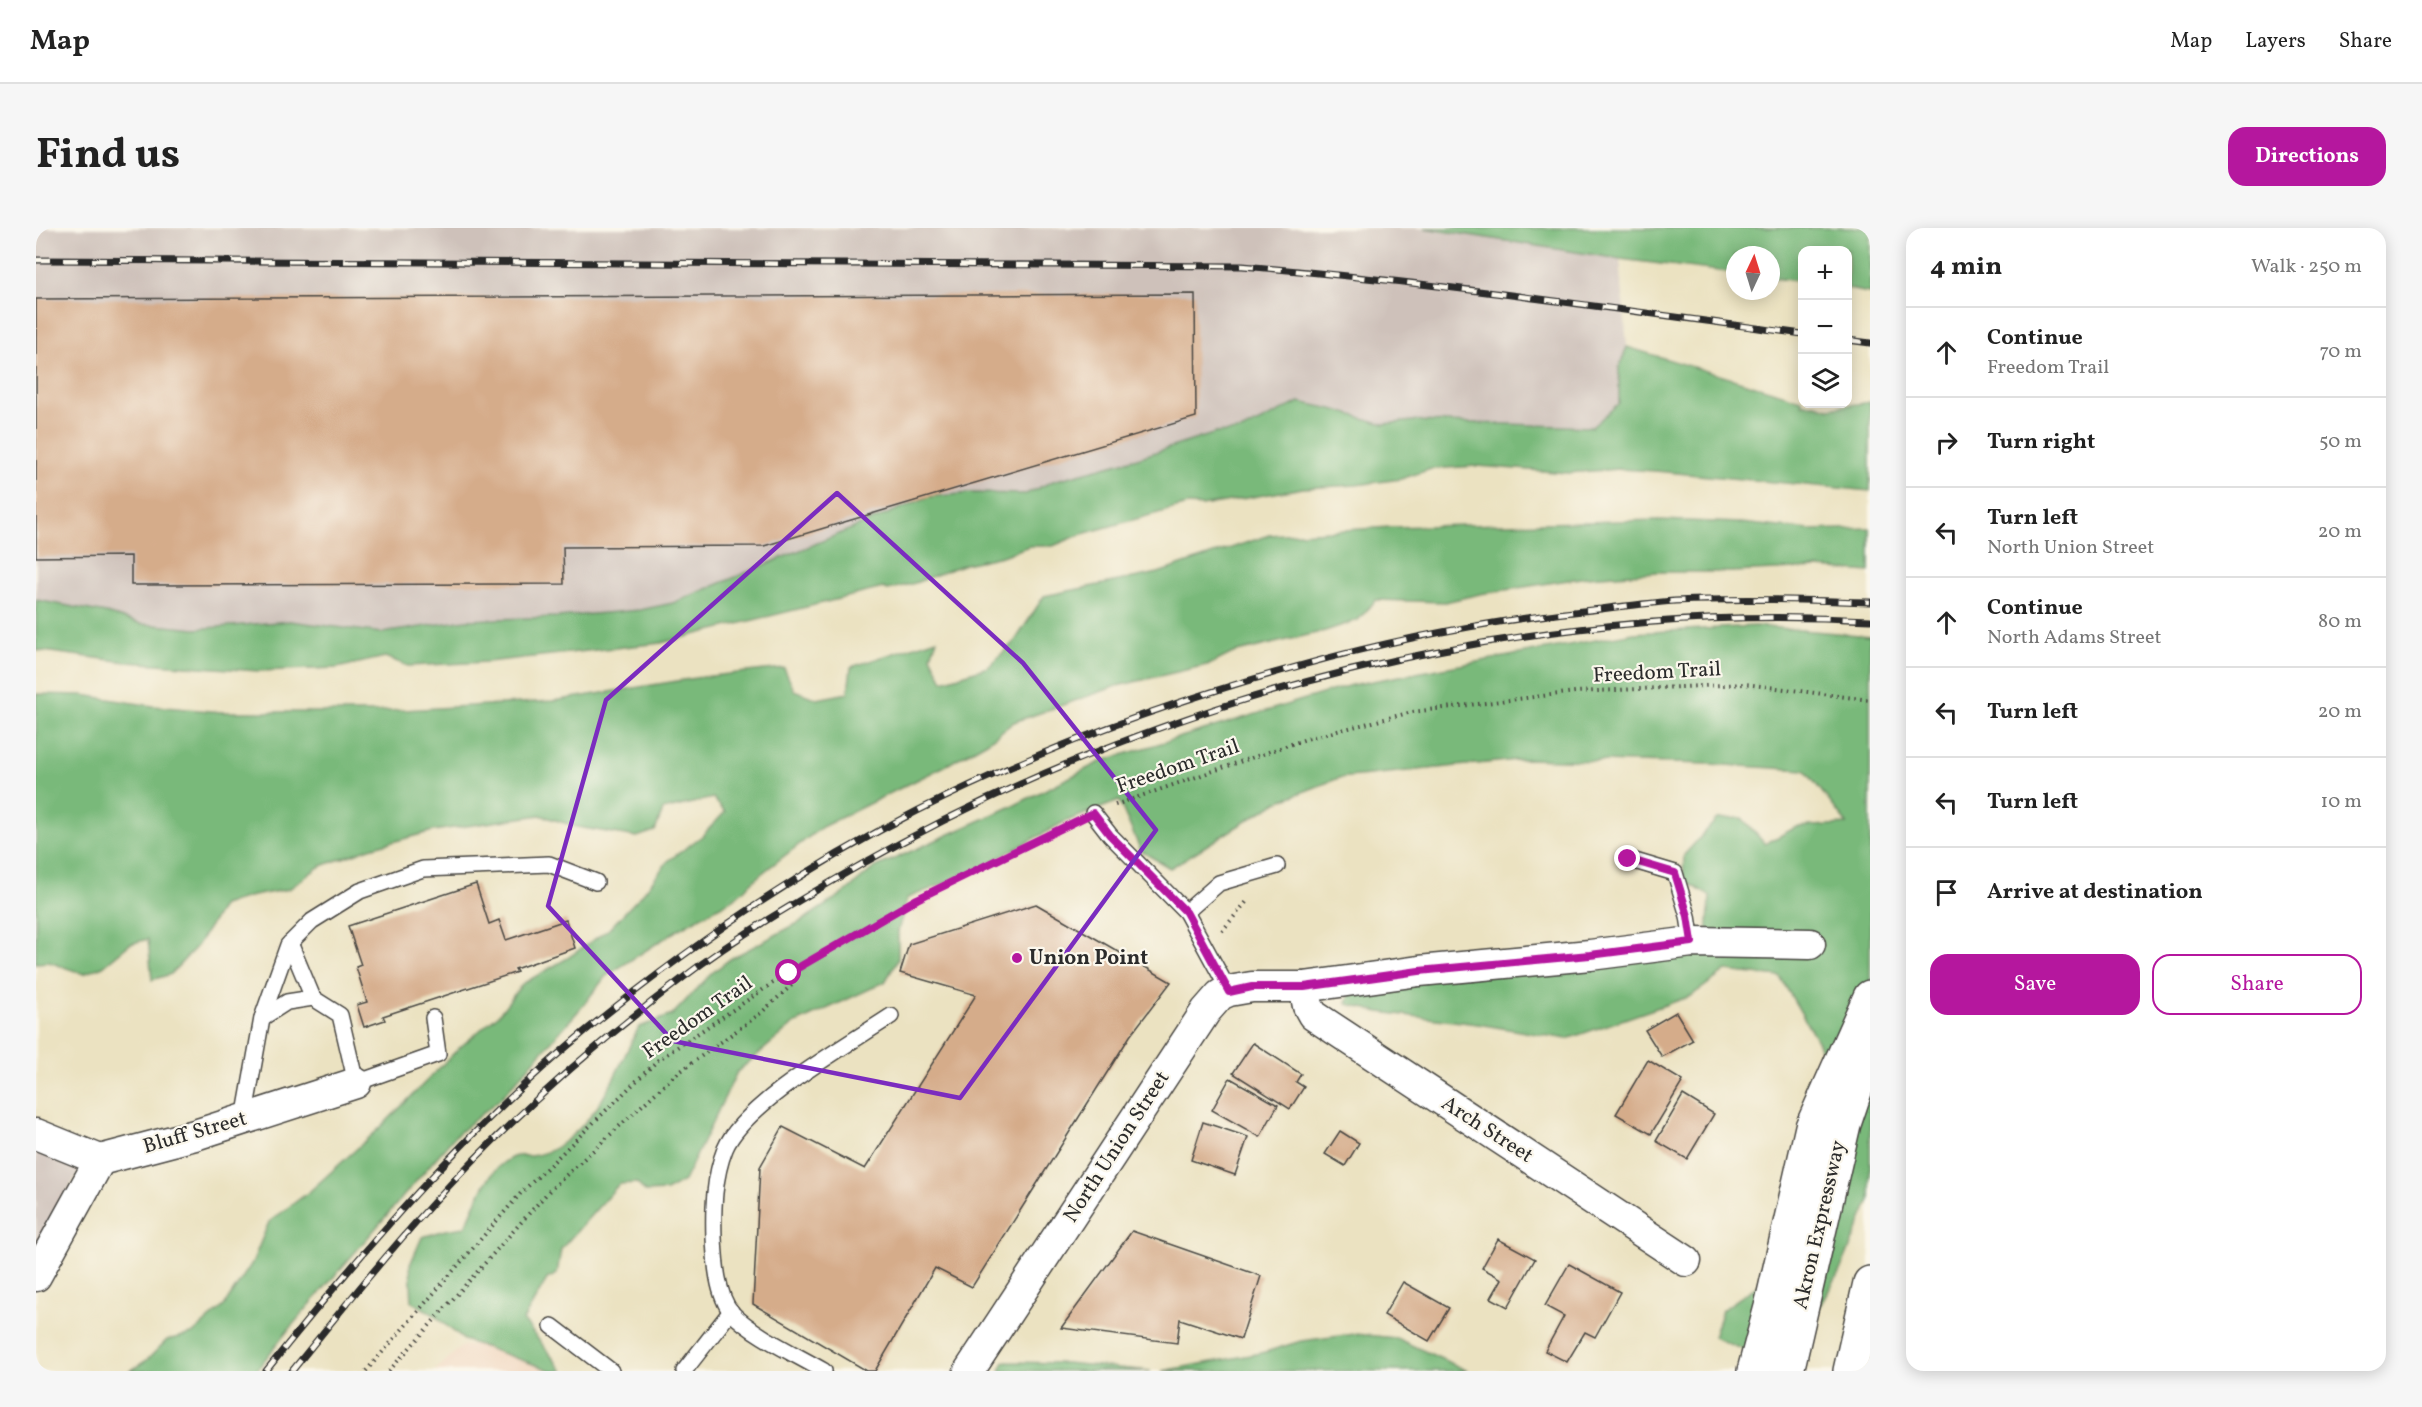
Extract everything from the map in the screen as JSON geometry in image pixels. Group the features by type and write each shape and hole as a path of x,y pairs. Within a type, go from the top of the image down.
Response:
{"highway":[{"path":"1754,1371 1812,1127 1870,997"},
{"name":"Akron Expressway","path":"1787,1371 1844,1124 1870,1047"},
{"path":"1850,1371 1870,1283"}],"street":[{"name":"North Union Street","path":"969,1371 1206,1011 1220,996 1252,987 1304,987 1419,971 1590,955 1692,942 1810,944"},
{"name":"Arch Street","path":"1304,987 1308,1006 1313,1016 1686,1261"},
{"name":"Bluff Street","path":"100,1160 195,1135 356,1083"},
{"path":"36,1134 100,1160 36,1276"}],"lane":[{"path":"1093,813 1110,835 1186,912 1229,992"},
{"path":"1628,859 1675,873 1688,916 1692,942"},
{"path":"244,1119 262,1018 290,943 312,921 360,891 423,869 549,864 596,882"},
{"path":"1186,912 1219,883 1277,866"},
{"path":"290,943 313,998 340,1015 356,1083 438,1054 433,1018"},
{"path":"262,1018 287,1002 313,998"},
{"path":"824,1371 748,1326 731,1311 722,1292 714,1247 713,1208 718,1174 726,1147 743,1125 773,1094 891,1016"},
{"path":"684,1371 731,1311"},
{"path":"552,1326 611,1371"}],"path":[{"name":"Freedom Trail","path":"366,1371 521,1193 658,1060 789,973 917,899 1093,813 1306,739 1412,712 1575,692 1745,684 1870,700"},
{"path":"1227,926 1241,907"},
{"path":"389,1371 549,1191 674,1076 761,1013 794,983 789,973"}],"highlighted area":[{"path":"837,493 1023,663 1156,830 960,1098 673,1041 548,906 606,700"}],"shaded area":[{"path":"36,228 1424,228 1620,259 1627,347 1619,368 1619,403 1592,427 1414,421 1383,424 1299,402 1241,431 1216,433 1053,481 1026,494 972,493 928,497 673,603 640,610 558,617 466,620 382,633 290,621 195,629 142,624 106,613 36,600"},
{"path":"36,1148 84,1163 36,1245"},
{"path":"515,1341 559,1371 435,1371 462,1346"}],"green space":[{"path":"1424,228 1870,228 1870,293 1852,290 1852,246 1798,246 1798,281 1780,279 1780,246 1726,246 1726,272 1620,259"},
{"path":"1627,347 1798,399 1798,408 1852,408 1852,405 1870,402 1870,491 1618,469 1568,473 1477,466 1431,469 1401,479 1356,485 1303,488 1202,506 1187,505 1082,534 1053,546 1029,546 1002,556 965,564 915,583 888,590 883,588 661,643 487,662 408,666 385,657 337,668 259,671 126,662 36,650 36,600 106,613 142,624 195,629 290,621 382,633 466,620 558,617 640,610 673,603 928,497 971,493 1026,494 1053,481 1216,433 1241,431 1299,402 1383,424 1414,421 1592,427 1619,403 1619,368"},
{"path":"1659,520 1741,523 1810,530 1870,528 1870,572 1818,568 1731,572 1658,572 1587,577 1480,594 1445,602 1376,600 1358,620 1325,631 1233,653 1211,664 1117,686 1014,722 987,742 945,766 822,827 761,874 735,898 679,929 606,976 581,1008 501,1098 455,1136 289,1329 256,1371 130,1371 147,1360 167,1340 192,1334 224,1306 252,1263 269,1222 310,1191 382,1126 458,1049 499,1014 522,984 566,959 609,929 644,892 668,861 702,836 725,812 713,798 663,810 655,831 637,837 577,827 540,815 433,831 370,848 319,867 289,889 248,897 223,905 197,946 171,974 152,980 148,939 130,944 103,966 84,974 49,962 36,963 36,694 83,695 153,706 222,712 372,712 553,701 702,677 784,668 794,690 817,699 848,693 851,667 937,639 931,656 943,681 988,667 1015,641 1044,596 1158,573 1269,535 1391,527"},
{"path":"1755,626 1870,636 1870,1200 1839,1273 1815,1314 1792,1370 1713,1337 1722,1310 1773,1275 1831,1080 1817,1040 1780,977 1726,971 1691,996 1567,1039 1478,1024 1379,1012 1347,1004 1356,972 1706,948 1710,896 1683,880 1684,855 1717,819 1742,818 1765,844 1796,827 1847,824 1805,770 1709,764 1526,759 1339,778 1277,802 1170,868 1141,851 1119,801 1064,822 971,873 907,898 898,931 898,960 885,982 794,1024 737,1072 684,1181 666,1191 645,1192 637,1183 619,1184 561,1249 557,1274 547,1279 523,1320 563,1371 553,1371 464,1340 430,1312 412,1302 410,1265 422,1237 465,1227 483,1187 504,1162 515,1156 538,1155 557,1147 573,1135 606,1093 639,1027 672,1015 712,973 730,959 800,922 844,893 874,868 1019,803 1102,761 1351,685 1634,633"},
{"path":"1355,1334 1396,1338 1468,1371 1162,1371 1262,1353 1301,1341"},
{"path":"1004,1362 1066,1363 1151,1371 1000,1371"}],"building":[{"path":"1195,294 1196,417 764,546 563,547 564,584 131,585 131,556 36,557 36,299"},
{"path":"476,884 489,924 499,920 506,940 566,920 575,948 515,969 517,972 383,1016 385,1020 364,1027 357,1005 367,1002 356,967 361,965 348,926"},
{"path":"1036,904 1171,982 1130,1036 972,1287 935,1268 875,1371 867,1371 753,1304 760,1167 783,1127 865,1169 976,995 900,973 909,944"},
{"path":"1676,1012 1693,1040 1662,1057 1645,1030"},
{"path":"1253,1043 1301,1074 1296,1082 1304,1087 1290,1109 1233,1073"},
{"path":"1648,1060 1683,1081 1651,1134 1616,1114"},
{"path":"1230,1078 1278,1105 1260,1137 1212,1110"},
{"path":"1683,1095 1714,1114 1687,1159 1656,1141"},
{"path":"1203,1122 1248,1137 1235,1175 1191,1160"},
{"path":"1340,1131 1359,1143 1345,1166 1325,1154"},
{"path":"1132,1231 1261,1276 1241,1339 1180,1319 1177,1343 1061,1328"},
{"path":"1498,1239 1535,1259 1508,1307 1491,1298 1502,1279 1482,1268"},
{"path":"1569,1264 1620,1292 1595,1337 1585,1332 1567,1362 1545,1351 1564,1316 1545,1306"},
{"path":"1403,1282 1449,1308 1429,1341 1384,1315"}],"railway":[{"path":"36,260 1242,266 1453,288 1798,333"},
{"path":"1852,341 1870,343"},
{"path":"266,1371 417,1193 498,1110 584,1032 663,970 744,912 829,859 917,811 1056,748 1152,712 1250,680 1411,638 1524,618 1675,601 1748,599 1870,602"},
{"path":"292,1371 397,1244 462,1172 522,1113 618,1029 705,961 771,918 862,864 978,804 1099,751 1222,707 1349,671 1477,644 1608,626 1739,618 1870,620"}],"place":[{"name":"Union Point","path":"1017,958"}],"route":[{"path":"789,973 917,899 1093,813 1110,835 1186,912 1229,992 1252,987 1304,987 1419,971 1590,955 1692,942 1688,916 1675,873 1628,859"}]}
